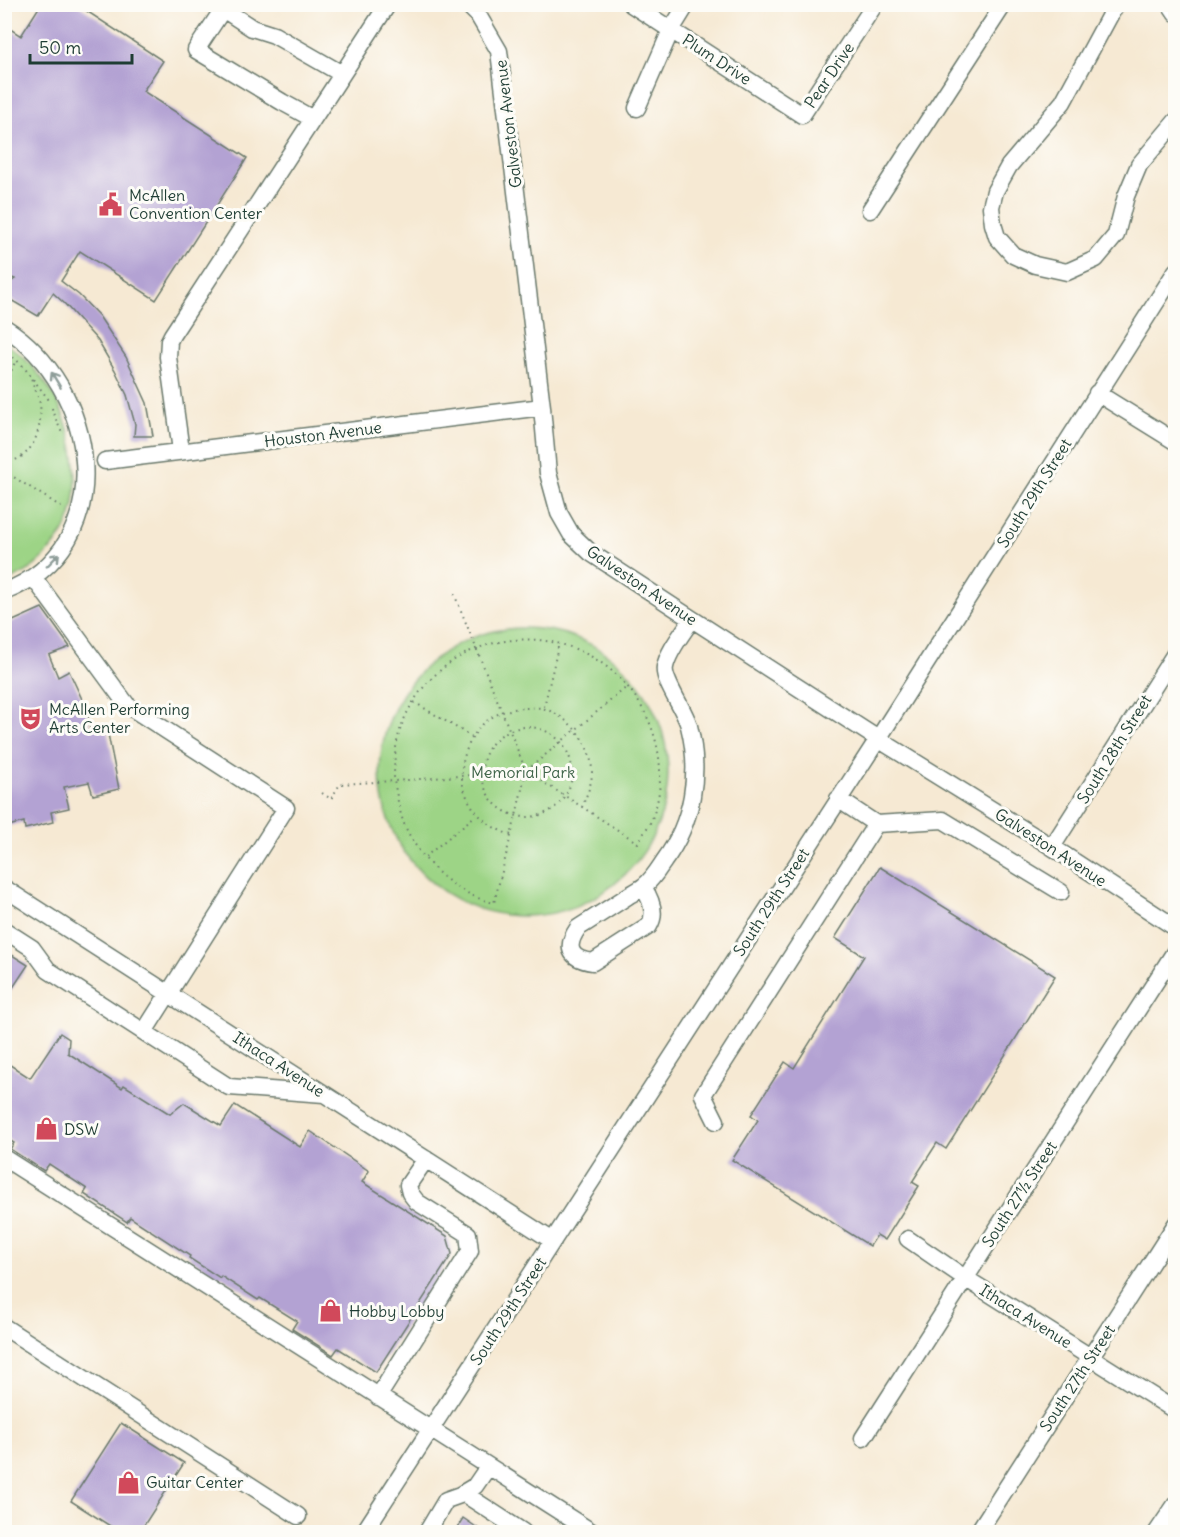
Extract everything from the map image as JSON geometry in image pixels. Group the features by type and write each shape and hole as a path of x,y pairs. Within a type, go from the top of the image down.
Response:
{"street":[{"path":"181,451 168,357 169,341 388,4"},
{"name":"Galveston Avenue","path":"467,4 478,15 499,51 548,473 559,513 571,534 591,553 692,619 1176,928"},
{"name":"Plum Drive","path":"631,4 802,115"},
{"path":"637,108 671,30 687,4"},
{"name":"Pear Drive","path":"802,115 875,4"},
{"path":"870,210 1004,4"},
{"path":"1116,4 1064,102 1009,166 995,191 991,207 997,237 1013,255 1035,265 1067,272 1096,259 1116,235 1126,196 1139,165 1176,122"},
{"path":"1170,4 1176,13"},
{"path":"314,119 196,50 222,9 252,28 274,35 342,74"},
{"name":"South 29th Street","path":"364,1533 878,739 1176,271"},
{"path":"4,327 33,350 55,378 71,408 84,453 85,485 76,525 59,554 33,577 4,592"},
{"path":"1097,393 1176,442"},
{"name":"Houston Avenue","path":"105,461 542,407"},
{"path":"82,445 105,461 96,468 85,485"},
{"path":"33,577 127,705 286,808 144,1032"},
{"path":"643,887 650,897 652,908 653,920 649,926 593,962 582,961 574,955 570,947 571,939 578,928 643,887 671,853 688,814 693,796 694,764 689,728 664,670 668,657 692,619"},
{"name":"South 28th Street","path":"1052,847 1176,652"},
{"path":"838,799 876,824 943,820 1061,892"},
{"path":"716,1121 703,1095 876,824"},
{"name":"Ithaca Avenue","path":"4,888 553,1241"},
{"path":"4,930 32,948 48,970 229,1087 325,1094"},
{"name":"South 27½ Street","path":"863,1438 1176,950"},
{"path":"4,1158 592,1533"},
{"path":"378,1397 470,1251 468,1234 417,1202 410,1193 408,1185 426,1159"},
{"name":"South 27th Street","path":"978,1533 1176,1224"},
{"name":"Ithaca Avenue","path":"908,1239 965,1278 1176,1411"},
{"path":"4,1326 298,1516"},
{"path":"427,1533 446,1500 475,1486 488,1467"},
{"path":"463,1493 523,1533"},
{"path":"1157,1533 1176,1504"}],"path":[{"path":"4,349 31,375 52,404 53,413 65,439"},
{"path":"4,387 16,360"},
{"path":"4,462 16,460 27,452 37,434 40,406 31,375"},
{"path":"4,471 64,508 65,505"},
{"path":"453,591 476,649 526,771 494,903 484,901 457,888 441,875 415,844 405,824 394,781 394,756 399,732 406,716 424,687 455,659 476,649 500,641 525,638 559,643 589,654 615,672 628,686 640,702 650,722 657,743 658,799 650,822 638,843 526,771"},
{"path":"544,708 559,643"},
{"path":"322,793 331,799 340,784 526,771 628,686"},
{"path":"414,702 472,737"},
{"path":"511,835 496,829 477,814 468,798 461,776 465,754 472,737 486,722 502,711 544,708 561,717 576,730 586,747 592,769 590,787 582,807"},
{"path":"518,727 533,727 548,731 561,742 568,753 572,768 571,783 565,797 556,807 544,814 530,817 516,816 502,810 491,799 484,786 482,774 484,756 492,743 504,733 518,727"},
{"path":"425,857 477,814"}],"green space":[{"path":"4,342 34,369 58,403 71,439 76,480 70,517 63,533 48,553 34,566 4,583"},
{"name":"Memorial Park","path":"524,628 552,631 579,639 604,652 626,670 644,692 657,717 665,744 668,772 665,800 657,827 644,852 626,874 604,892 579,905 552,913 524,916 496,913 469,905 444,892 422,874 404,852 391,827 383,800 380,772 383,744 391,717 404,692 422,670 444,652 469,639 496,631"}],"building":[{"name":"McAllen Convention Center","path":"41,4 76,4 163,61 143,91 247,158 156,300 80,251 61,281 79,295 99,316 126,357 147,403 153,436 134,436 135,424 127,395 115,370 98,341 64,303 53,293 38,316 4,296 4,287 15,279 4,275 4,25 21,36"},
{"name":"McAllen Performing Arts Center","path":"42,608 70,647 49,655 58,677 69,671 87,710 90,728 106,724 119,789 93,795 89,782 64,787 69,808 51,812 53,822 25,829 24,822 4,827 4,625"},
{"path":"880,867 1055,976 946,1149 937,1143 912,1182 919,1186 885,1240 877,1235 870,1246 732,1160 758,1120 751,1115 785,1062 794,1068 864,956 835,938"},
{"path":"4,950 28,965 4,1001"},
{"path":"60,1033 69,1039 68,1053 122,1088 124,1085 170,1114 184,1103 221,1126 235,1105 300,1147 310,1131 369,1171 362,1182 447,1236 452,1254 376,1372 338,1348 333,1355 292,1329 297,1321 260,1298 258,1300 221,1276 220,1278 130,1217 127,1222 84,1194 87,1189 49,1164 44,1171 10,1149 14,1143 4,1137 4,1061 30,1078"},
{"name":"Guitar Center","path":"121,1423 184,1463 139,1533 121,1533 71,1501"},
{"path":"463,1518 485,1533 454,1533"}],"place":[{"name":"McAllen Convention Center","path":"111,204"},
{"name":"McAllen Performing Arts Center","path":"31,718"},
{"name":"DSW","path":"46,1129"},
{"name":"Hobby Lobby","path":"331,1311"},
{"name":"Guitar Center","path":"128,1482"}]}
